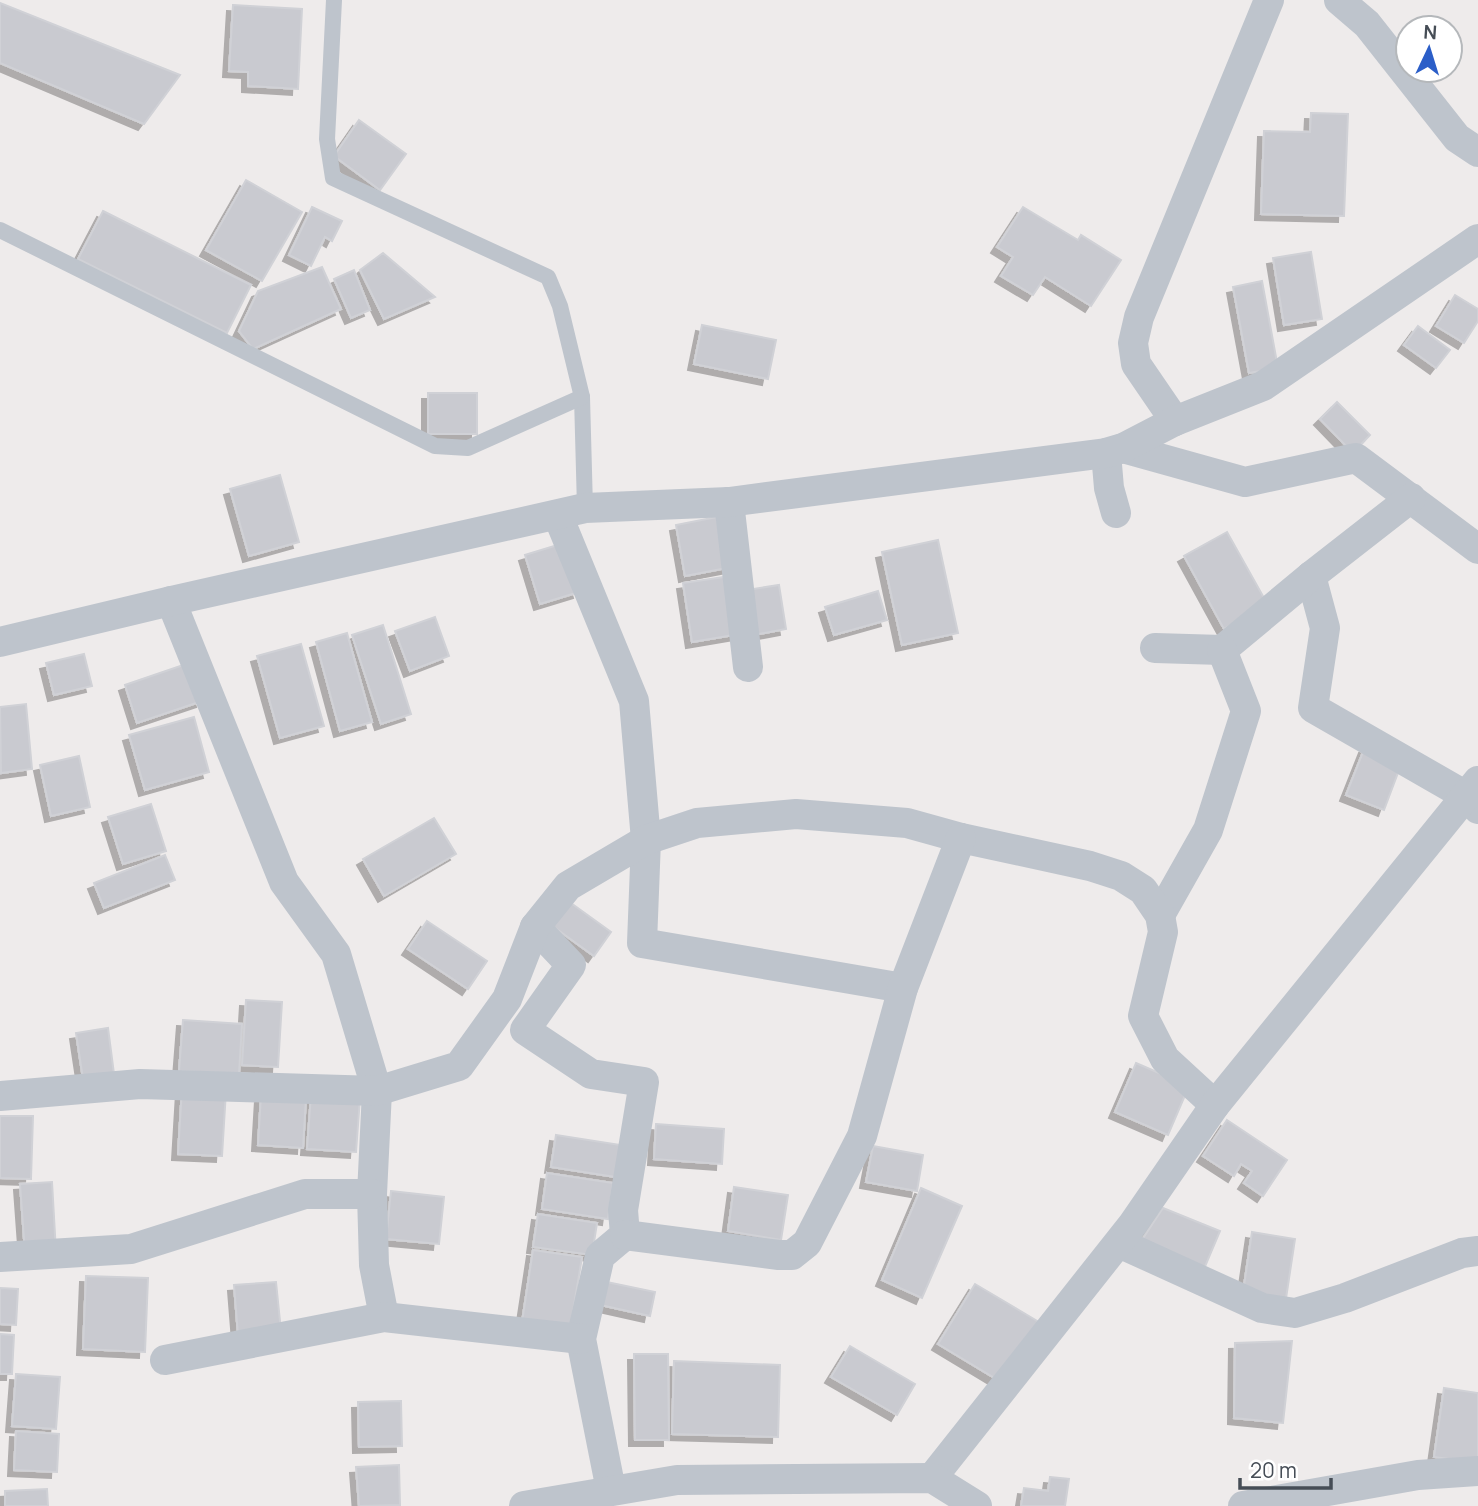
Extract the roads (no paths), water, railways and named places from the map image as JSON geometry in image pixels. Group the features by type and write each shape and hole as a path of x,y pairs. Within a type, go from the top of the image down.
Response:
{"street":[{"path":"1175,421 1136,364 1133,343 1139,317 1269,0"},
{"path":"1339,0 1367,24 1471,138"},
{"path":"0,642 572,512 729,502 1115,451 1175,421 1263,386 1478,239"},
{"path":"1115,451 1245,482 1356,458 1478,549"},
{"path":"1115,451 1109,488 1116,513"},
{"path":"1155,648 1222,650 1411,498"},
{"path":"729,502 748,667"},
{"path":"572,512 634,701 646,839 642,943 903,988"},
{"path":"932,1478 1119,1243 1215,1105 1475,795 1313,708 1325,628 1311,576"},
{"path":"172,601 284,881 336,954 377,1091 372,1194 374,1265 384,1317"},
{"path":"1160,915 1208,830 1246,711 1222,650"},
{"path":"0,1096 139,1084 377,1091 459,1066 507,999 536,927 568,886 646,839 697,823 796,814 907,823 961,838 1090,866 1121,876 1143,890 1160,915 1163,932 1143,1016 1165,1059 1215,1105"},
{"path":"611,1490 581,1339 600,1256 625,1235 779,1255 792,1255 807,1243 862,1136 903,988 961,838"},
{"path":"536,927 571,965 525,1030 591,1074 644,1082 623,1210 625,1235"},
{"path":"0,1257 131,1249 305,1194 372,1194"},
{"path":"1119,1243 1262,1308 1295,1313 1345,1298 1462,1253 1478,1251"},
{"path":"164,1360 384,1317 581,1339"},
{"path":"1243,1506 1306,1501 1418,1475 1478,1471"},
{"path":"524,1506 611,1490 677,1493 932,1478 977,1506"}],"lane":[{"path":"334,0 327,139 333,178 548,277 560,306 582,397 572,512"},
{"path":"0,230 435,446 468,448 582,397"}]}
